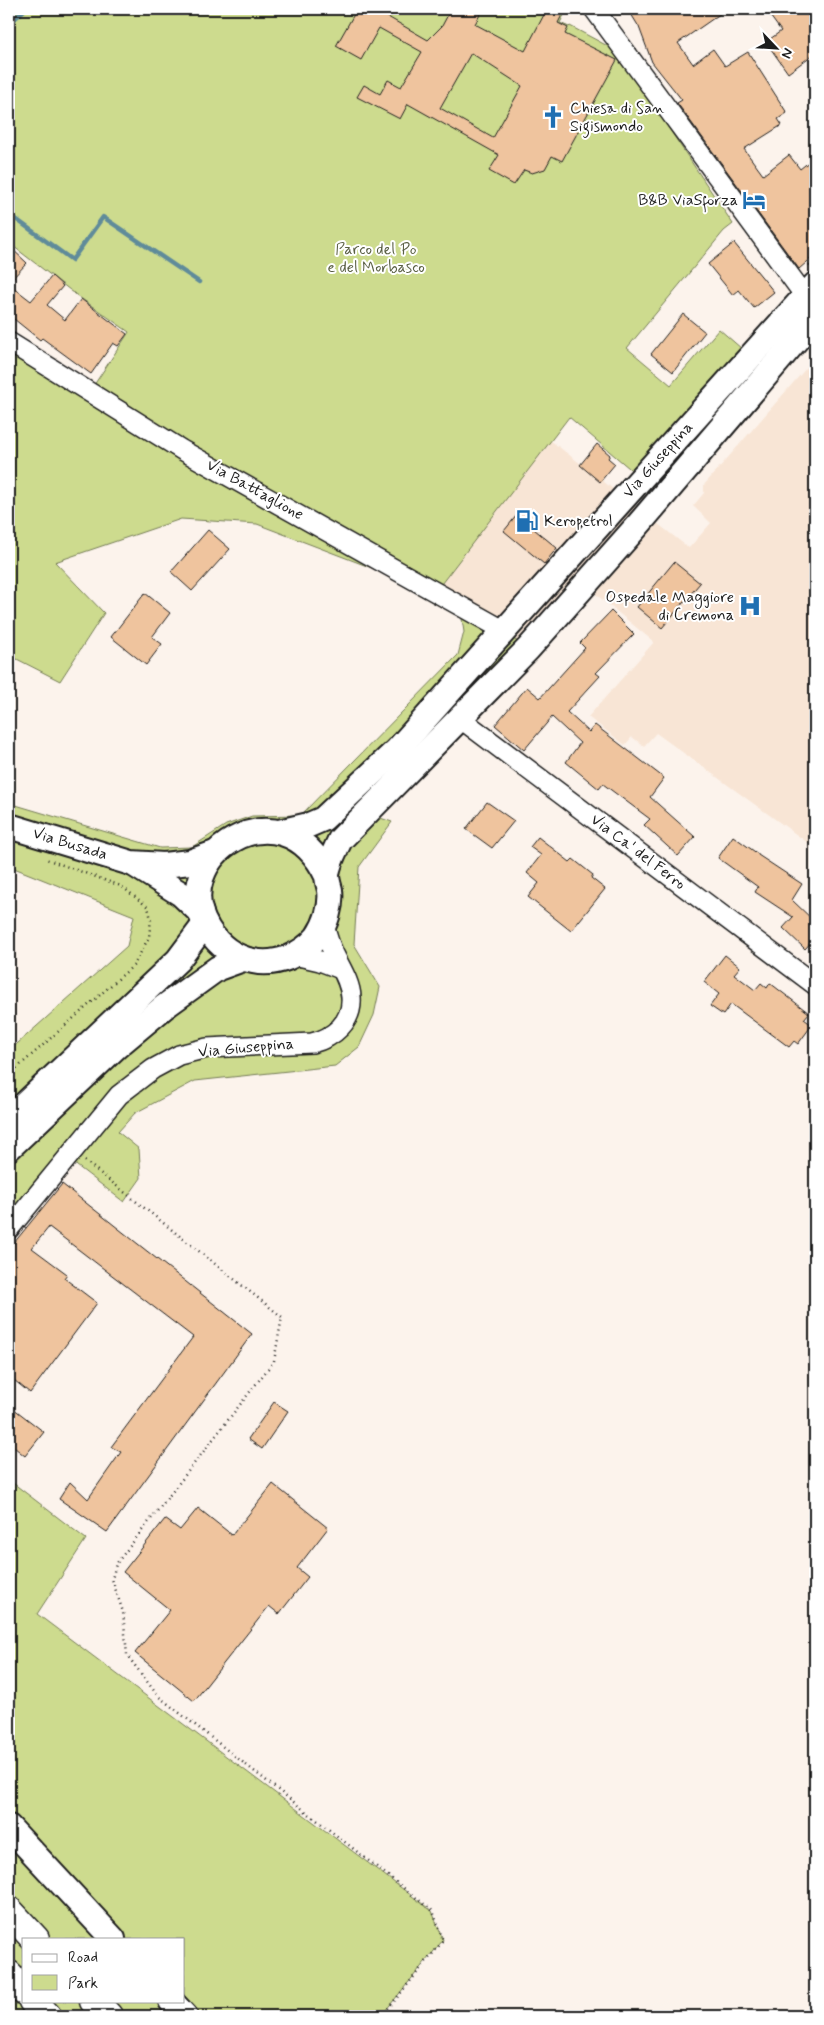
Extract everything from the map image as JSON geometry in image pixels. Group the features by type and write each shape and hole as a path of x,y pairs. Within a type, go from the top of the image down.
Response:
{"highway":[{"path":"9,1911 34,1938"},
{"path":"9,1975 22,1989"},
{"path":"34,2002 47,2016"},
{"path":"95,2002 108,2016"}],"main road":[{"name":"Via Giuseppina","path":"279,832 310,825 323,819 397,750 506,631 810,290"},
{"name":"Via Giuseppina","path":"327,876 333,855 340,840 348,830 528,649 638,525 815,318"},
{"path":"506,631 528,649"},
{"path":"440,704 460,719"},
{"name":"Via Busada","path":"9,826 132,863 164,865 190,862 215,853"},
{"path":"262,831 279,832 295,838 309,848 320,861 327,876 330,901 324,925 306,948 294,956 269,962 243,959 227,951 214,939 203,918 199,897 201,881 206,867 215,853 228,842 244,834 262,831"},
{"name":"Via Busada","path":"132,863 181,894 203,918"},
{"path":"9,1119 178,960 203,918"},
{"path":"9,1148 116,1047 164,1006 218,968 243,959"},
{"path":"9,1827 112,1938"},
{"path":"172,2002 185,2016"}],"street":[{"path":"594,9 810,290"},
{"name":"Via Battaglione","path":"9,342 182,450 506,631"},
{"name":"Via Ca' del Ferro","path":"460,719 815,985"},
{"name":"Via Giuseppina","path":"9,1229 119,1095 153,1069 179,1056 207,1048 312,1043 335,1034 344,1024 350,1012 352,998 348,983 331,947 324,925"},
{"path":"294,956 320,961 341,969"}],"path":[{"path":"9,1075 134,964 149,937 151,919 148,907 121,886 40,857"},
{"path":"73,1151 282,1317 274,1361 116,1564 112,1579 123,1612 127,1656 158,1696 433,1911 443,1941 382,2016"}],"shaded area":[{"name":"Ospedale Maggiore di Cremona","path":"815,358 815,848 656,733 644,746 632,737 625,745 588,717 654,642 587,587 528,648 435,592 550,440 689,548 711,523 693,506 704,493 704,485"}],"green space":[{"name":"Parco del Po e del Morbasco","path":"9,9 567,9 560,23 570,26 617,51 733,224 724,231 627,348 671,385 719,329 742,349 636,474 569,417 435,592 257,524 181,519 55,562 104,613 60,681 9,655 9,357 13,348 94,385 129,332 79,297 9,243"},
{"path":"460,606 528,648 366,813 392,822 359,867 354,944 380,987 374,1015 359,1047 335,1066 195,1081 135,1113 118,1132 139,1149 141,1178 124,1202 68,1159 9,1232 9,1051 127,946 134,916 9,866 9,803 160,848 192,847 226,825 252,816 301,815 458,655 464,632"},
{"path":"9,1480 86,1539 37,1614 432,1911 443,1940 381,2016 9,2016"}],"building":[{"path":"357,9 374,9 428,40 442,26 451,9 483,9 475,24 525,51 547,9 565,9 558,23 568,28 565,34 617,60 562,161 552,156 545,169 532,173 524,170 514,185 489,171 499,155 408,104 400,119 357,97 364,85 380,94 388,80 401,87 422,52 379,28 361,60 336,46","holes":["471,53 522,86 493,138 440,108"]},
{"path":"628,9 727,9 678,43 693,64 713,49 725,66 748,52 787,113 778,119 782,125 744,149 763,175 789,155 800,169 815,157 815,255 799,269 677,103 682,100 652,62 639,27"},
{"path":"765,9 815,9 815,53 788,73 766,42 781,31"},
{"path":"734,243 774,292 754,308 739,290 733,295 708,264"},
{"path":"9,246 27,263 9,282"},
{"path":"52,276 63,286 47,305 65,320 81,299 127,334 118,346 113,343 91,374 42,338 40,340 9,315 9,284 31,301"},
{"path":"683,314 705,332 673,372 651,354"},
{"path":"597,444 610,455 608,458 615,464 600,482 580,465"},
{"path":"517,515 557,548 544,564 504,531"},
{"path":"208,530 230,549 192,591 171,572"},
{"path":"674,562 700,583 662,628 637,607"},
{"path":"145,593 170,613 152,637 162,644 146,665 111,637"},
{"path":"611,611 634,634 596,673 600,676 567,712 589,732 595,725 664,778 650,797 695,837 678,856 644,825 650,819 603,784 599,789 566,762 580,743 552,717 524,750 495,725 527,687 540,698 585,648 580,643"},
{"path":"487,802 514,821 492,848 466,829"},
{"path":"733,836 802,884 792,900 815,922 815,938 805,949 783,928 793,917 755,892 758,887 718,858"},
{"path":"538,837 570,862 573,859 593,875 591,878 605,889 571,931 528,897 539,883 527,873 541,855 530,847"},
{"path":"725,955 740,967 734,974 755,990 761,983 767,988 770,983 809,1013 804,1019 812,1025 798,1044 794,1041 789,1047 731,1004 723,1015 710,1006 719,994 704,982"},
{"path":"62,1184 252,1334 107,1532 59,1499 70,1482 88,1499 121,1452 111,1447 193,1337 49,1227 32,1248 67,1274 64,1278 97,1303 30,1393 9,1376 9,1249"},
{"path":"274,1402 288,1411 262,1449 248,1439"},
{"path":"9,1405 44,1432 25,1456 9,1443"},
{"path":"273,1484 328,1528 297,1568 308,1577 279,1614 269,1606 194,1701 135,1653 170,1610 123,1572 165,1519 180,1530 198,1508 232,1535"}],"waterway":[{"path":"9,24 25,9"},
{"path":"9,214 72,260 103,217 199,282"}],"place":[{"name":"Chiesa di San Sigismondo","path":"553,117"},
{"name":"B&B ViaSforza","path":"754,200"},
{"name":"Keropetrol","path":"527,521"},
{"name":"Ospedale Maggiore di Cremona","path":"750,606"}]}
